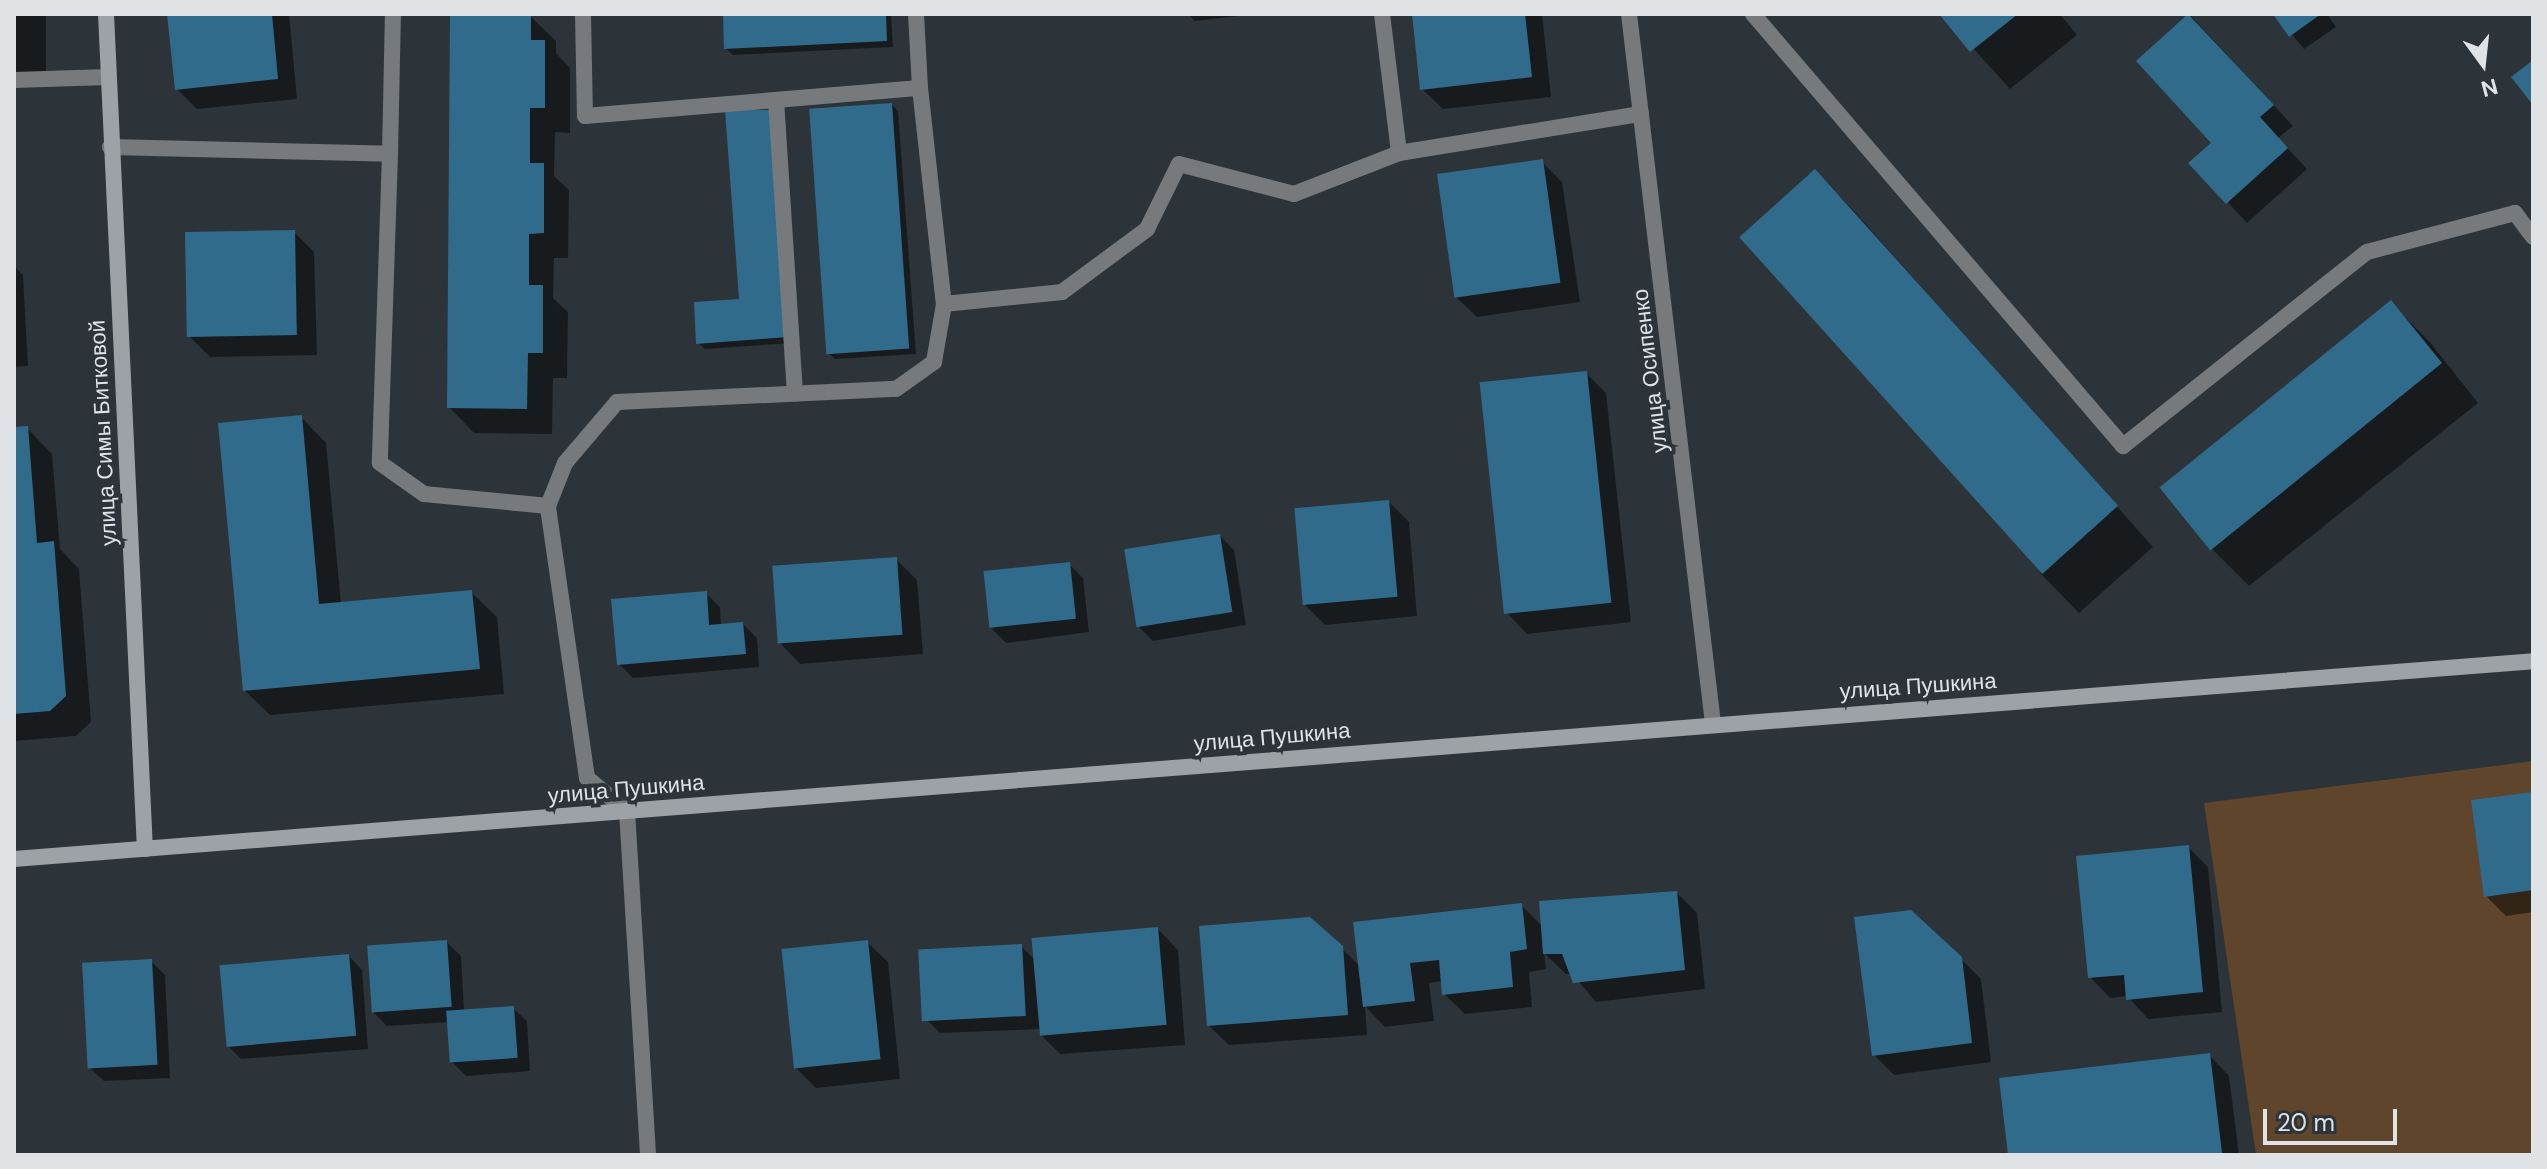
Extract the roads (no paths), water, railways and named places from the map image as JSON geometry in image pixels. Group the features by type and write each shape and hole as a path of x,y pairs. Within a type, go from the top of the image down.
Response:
{"street":[{"name":"улица Симы Битковой","path":"106,14 145,849"},
{"path":"393,14 380,463 424,494 548,506"},
{"path":"583,14 585,116 920,88"},
{"path":"648,1155 627,811 587,778 548,506 565,463 617,402 896,389 934,362 944,304 920,88 916,14"},
{"path":"1382,14 1399,153"},
{"name":"улица Осипенко","path":"1629,14 1713,724"},
{"path":"1753,14 2123,446 2367,252 2515,213 2533,237"},
{"path":"14,80 108,77"},
{"path":"776,100 795,393"},
{"path":"944,304 1062,292 1147,229 1179,164 1294,194 1399,153 1641,114"},
{"path":"110,147 390,154"},
{"name":"улица Пушкина","path":"14,859 2533,661"}]}
